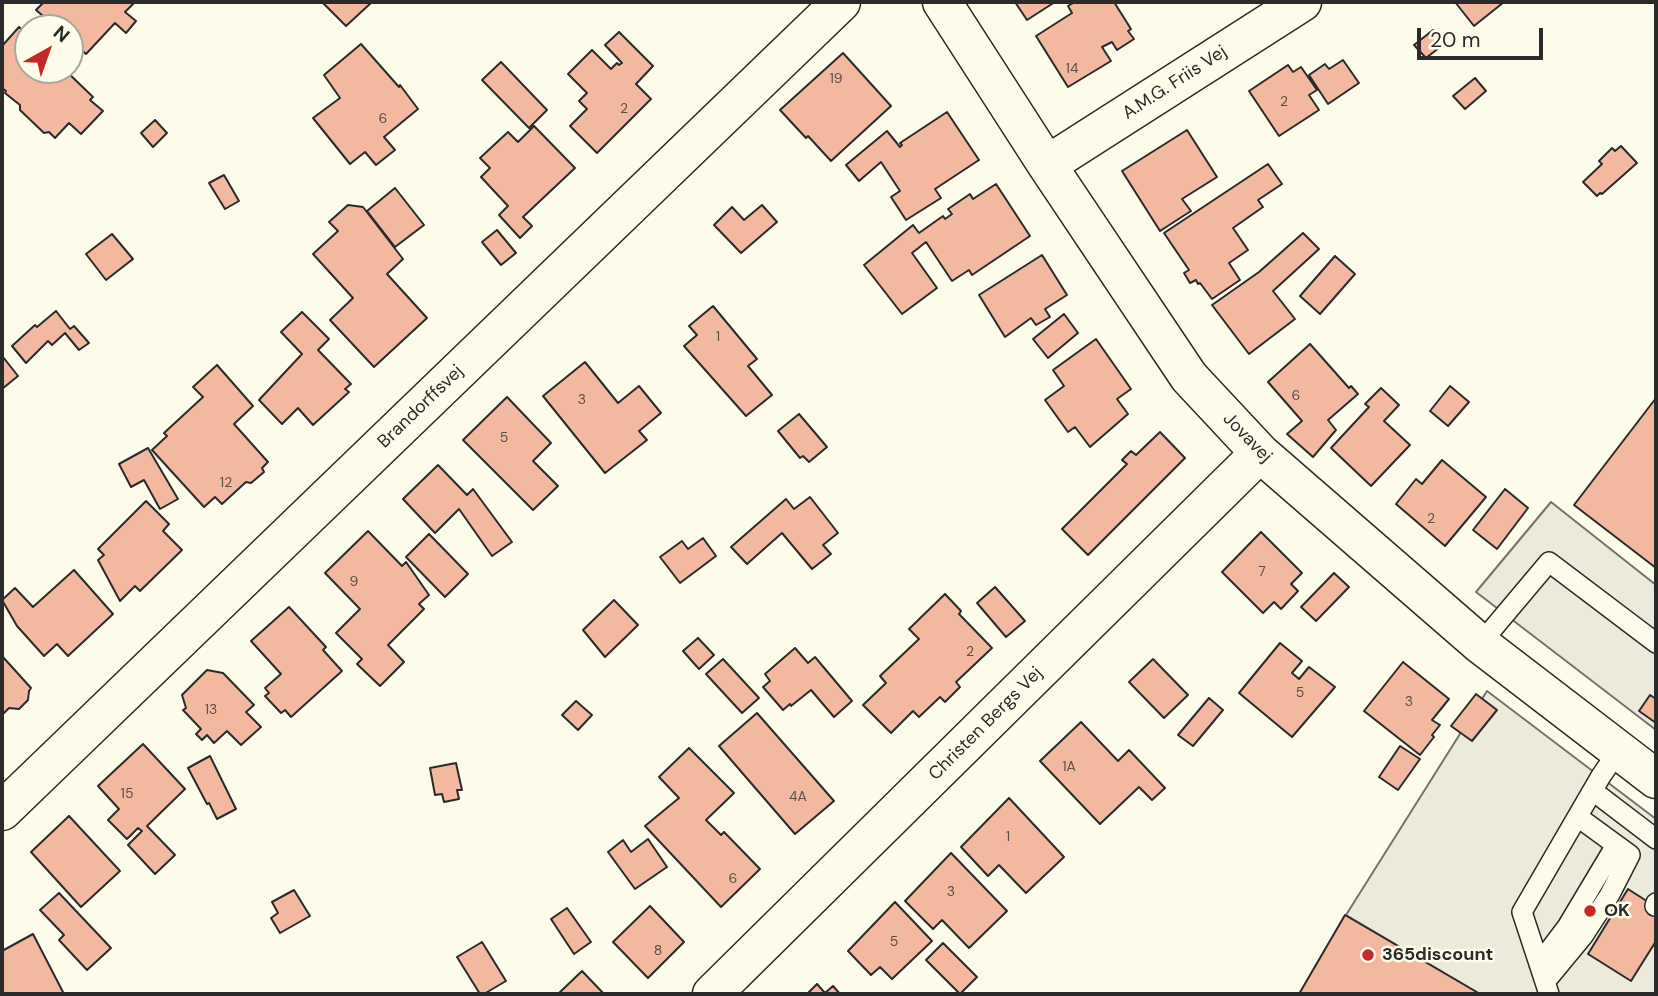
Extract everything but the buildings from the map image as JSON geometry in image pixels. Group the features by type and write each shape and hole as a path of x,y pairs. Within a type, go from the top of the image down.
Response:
{"street":[{"name":"Brandorffsvej","path":"2,811 841,2"},
{"name":"Jovavej","path":"942,2 1189,377 1260,453 1480,644 1656,779"},
{"name":"A.M.G. Friis Vej","path":"1047,165 1302,2"},
{"name":"Christen Bergs Vej","path":"712,994 1260,453"}],"lane":[{"path":"1480,644 1549,562 1656,643"},
{"path":"1545,980 1522,912 1619,750"},
{"path":"1593,791 1656,839"},
{"path":"1545,980 1567,927 1616,845 1578,817"}],"shaded area":[{"path":"1551,502 1656,585 1656,730 1476,592"},
{"path":"1487,691 1656,819 1656,994 1480,994 1346,915"}],"place":[{"name":"OK","path":"1590,911"},
{"name":"365discount","path":"1368,955"}]}
